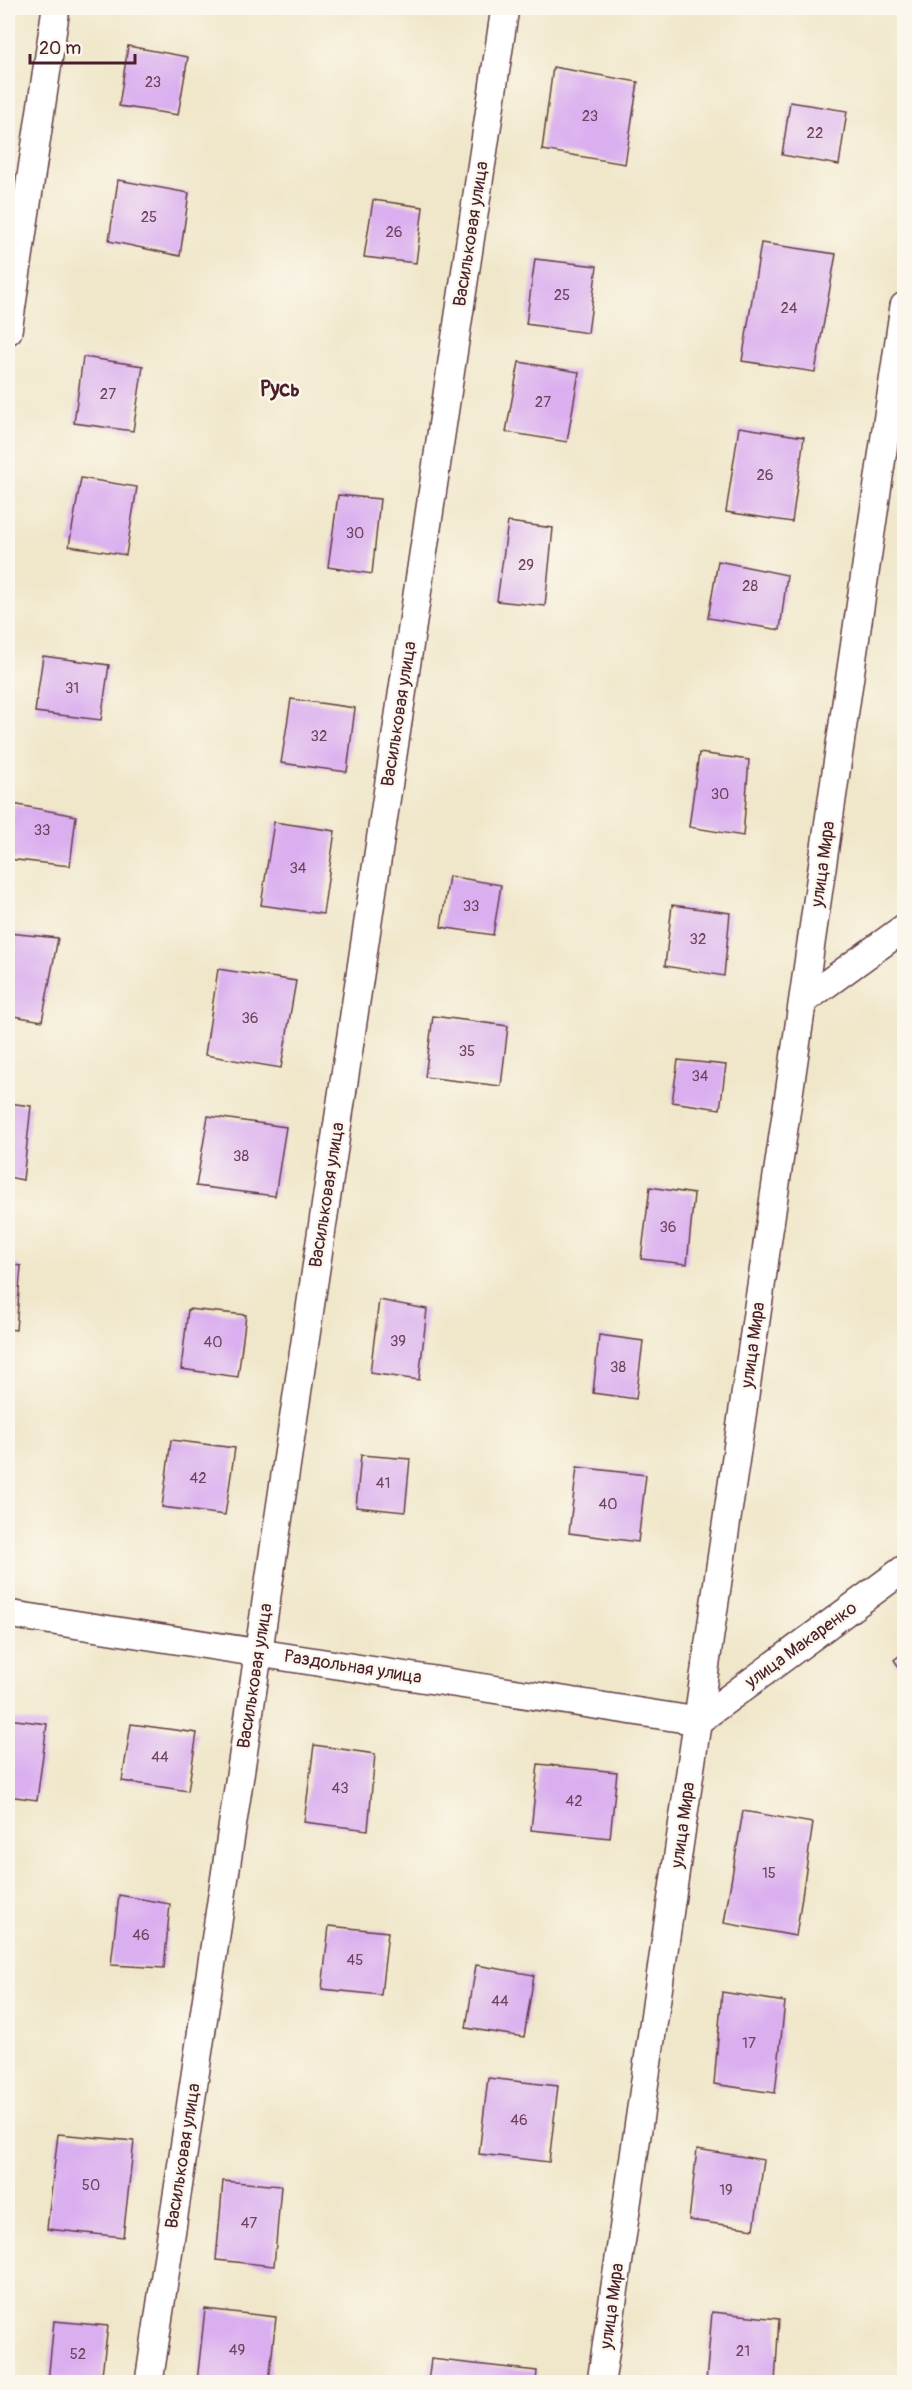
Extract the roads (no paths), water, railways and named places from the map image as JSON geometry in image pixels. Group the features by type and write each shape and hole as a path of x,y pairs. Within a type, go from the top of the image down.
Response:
{"street":[{"path":"8,330 56,8"},
{"name":"Васильковая улица","path":"149,2382 505,8"},
{"name":"улица Мира","path":"601,2382 803,1002 895,430 904,306"},
{"path":"803,1002 904,928"},
{"name":"улица Макаренко","path":"698,1721 904,1569"},
{"name":"Раздольная улица","path":"8,1614 698,1721"}],"district":[{"name":"Русь","path":"280,389"}]}
